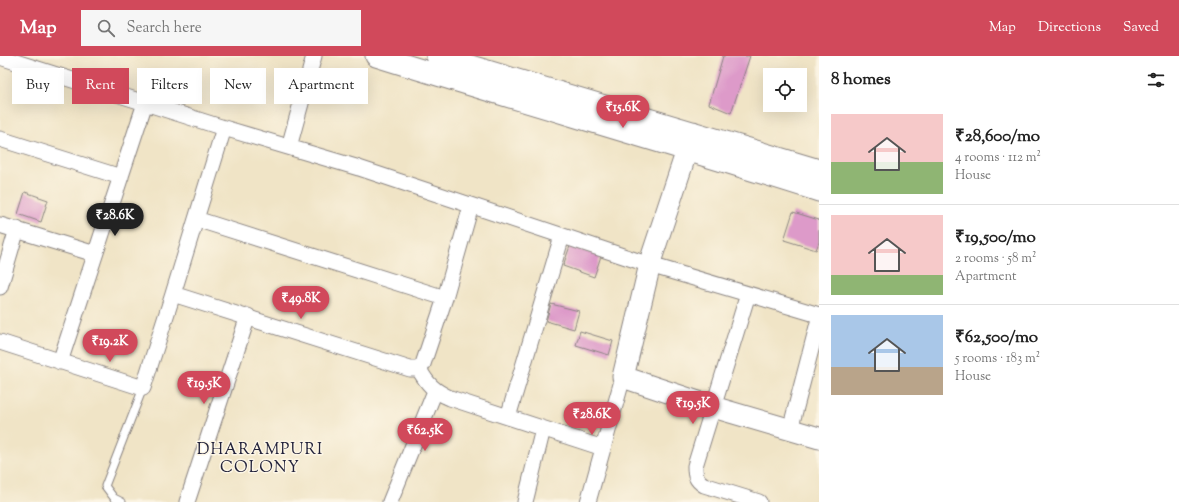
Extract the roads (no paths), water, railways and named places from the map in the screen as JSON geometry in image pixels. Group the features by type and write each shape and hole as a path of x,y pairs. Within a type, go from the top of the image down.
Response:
{"street":[{"path":"289,147 314,56"},
{"path":"376,56 450,64 690,140 819,191"},
{"path":"0,57 137,101"},
{"path":"60,362 144,104"},
{"path":"147,104 359,168 650,265 819,315"},
{"path":"0,342 143,388 224,128"},
{"path":"0,139 121,177"},
{"path":"690,140 819,170"},
{"path":"588,502 623,377 650,265 690,140"},
{"path":"419,369 423,364 445,298 471,206"},
{"path":"196,219 445,298"},
{"path":"0,225 95,254"},
{"path":"0,287 17,229"},
{"path":"508,417 562,236"},
{"path":"173,294 248,316 410,369 419,369"},
{"path":"748,294 695,466 695,475 697,480 704,485 756,502"},
{"path":"187,502 248,316"},
{"path":"790,430 819,318"},
{"path":"419,369 427,382 436,391 450,398 603,448"},
{"path":"623,377 713,407 819,438"},
{"path":"390,502 436,391"},
{"path":"525,502 543,429"}],"lane":[{"path":"122,502 114,498 106,486 143,388"}],"district":[{"name":"DHARAMPURI COLONY","path":"260,457"}]}
